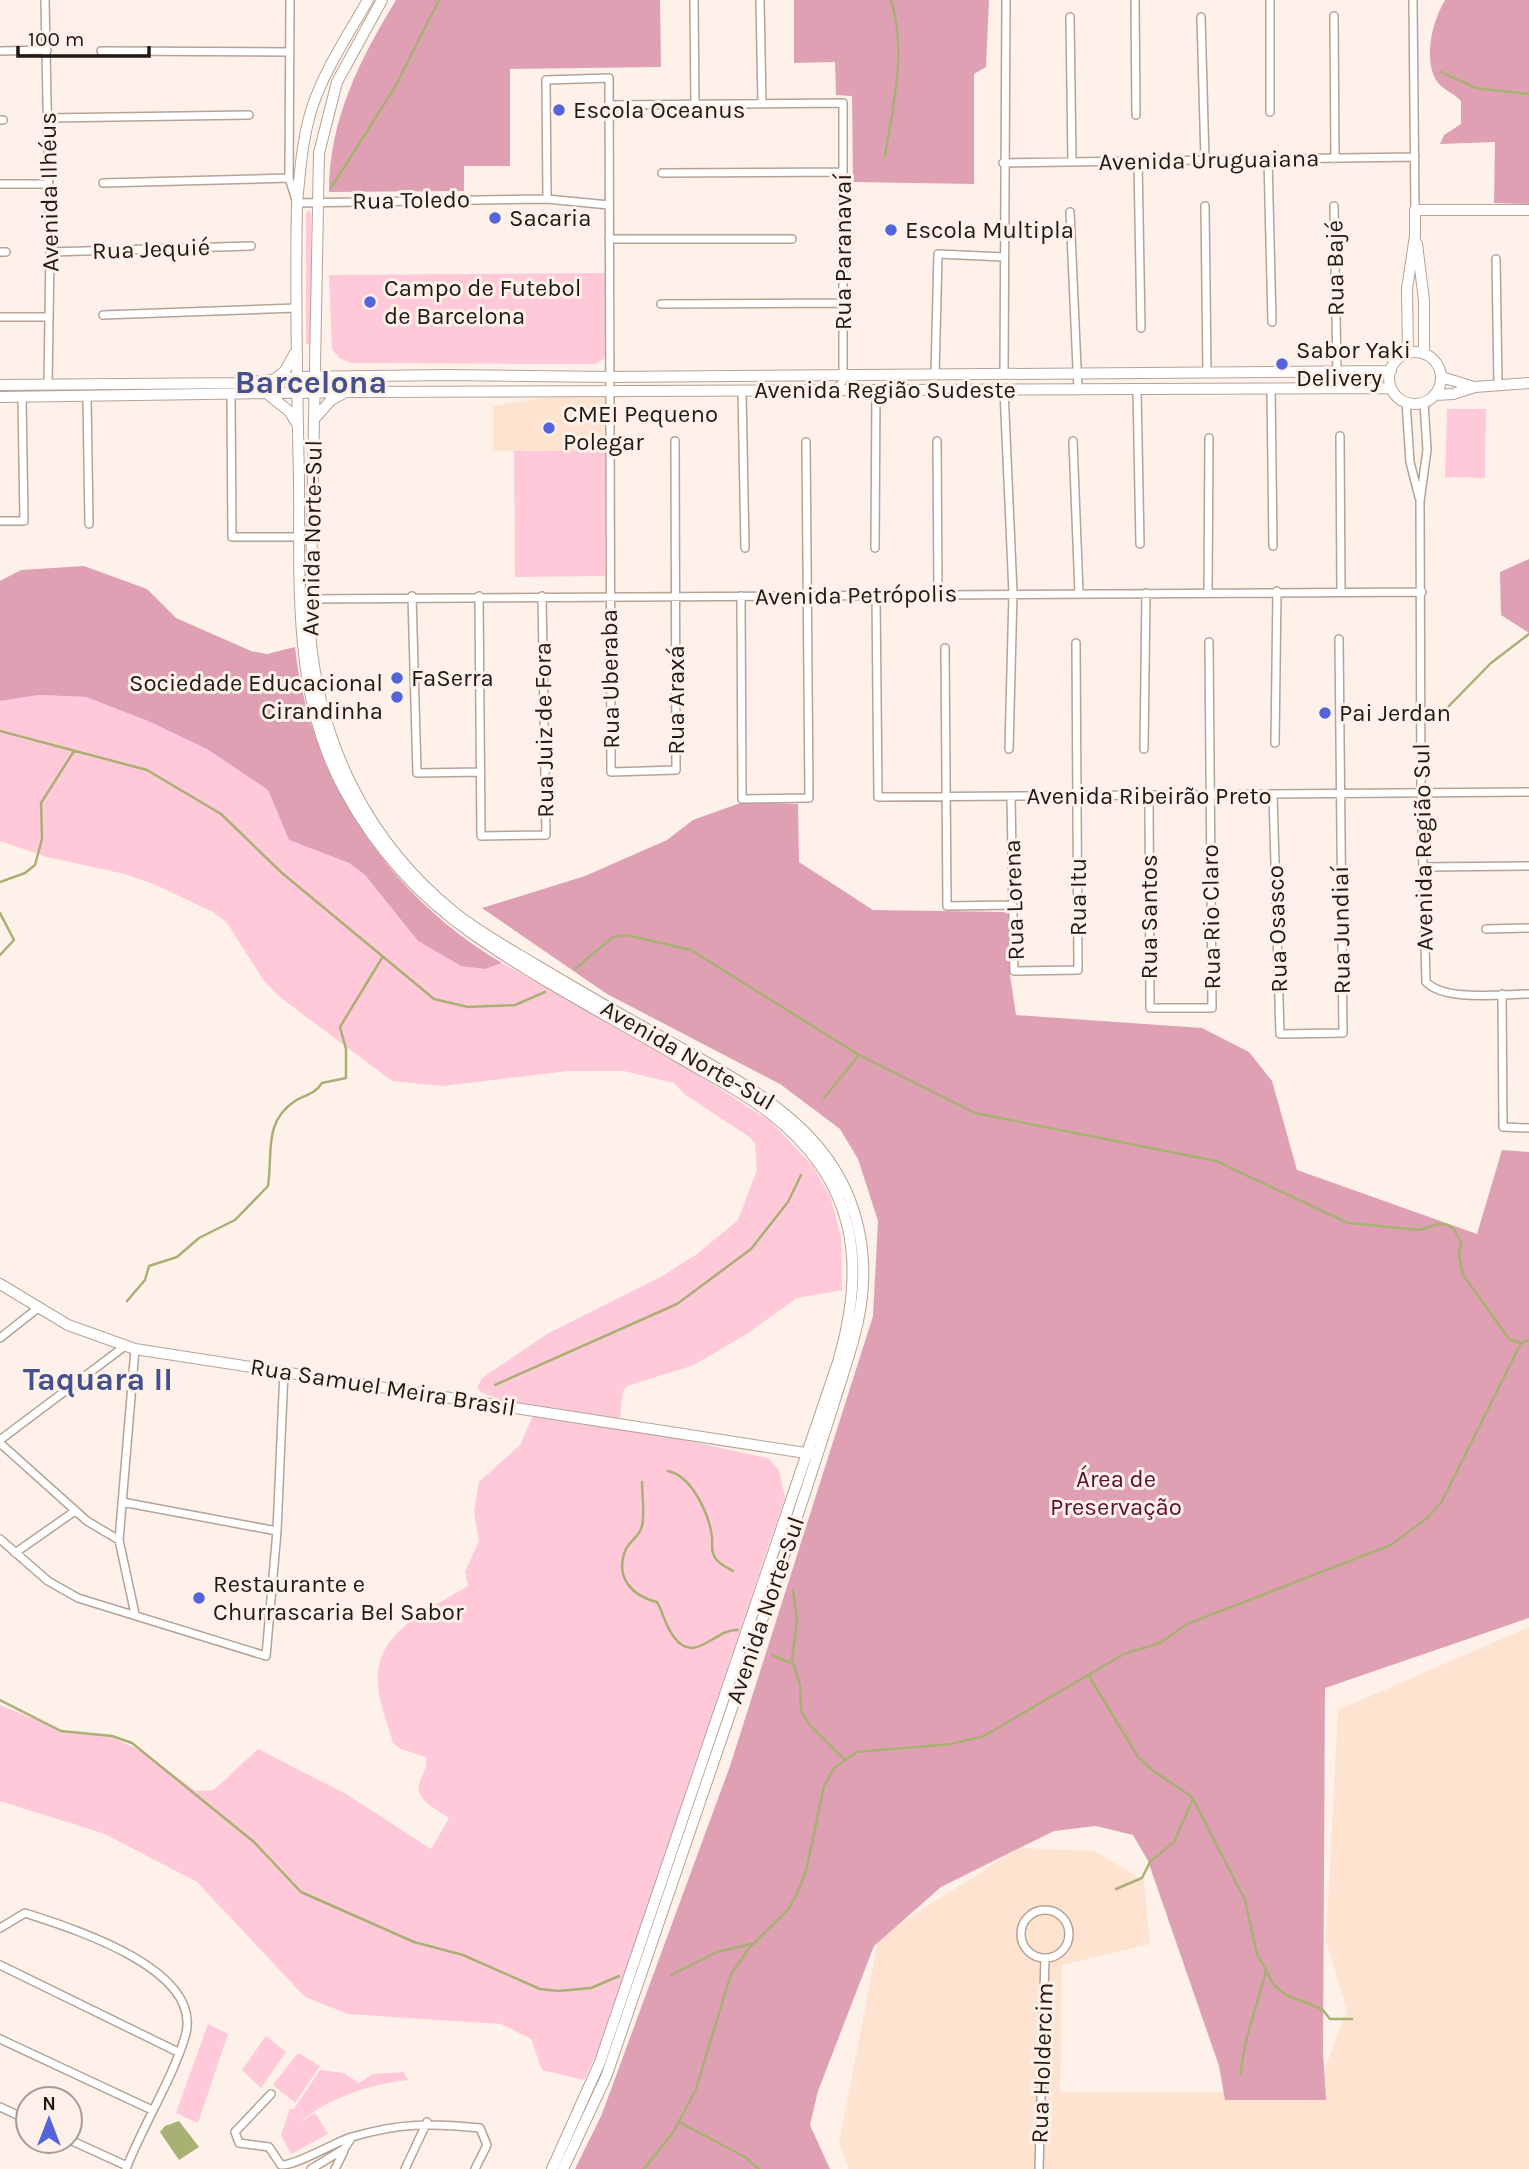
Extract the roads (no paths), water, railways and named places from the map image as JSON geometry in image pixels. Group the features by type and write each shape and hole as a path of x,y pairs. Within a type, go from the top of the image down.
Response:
{"main road":[{"name":"Avenida Norte-Sul","path":"368,0 350,29 312,111 302,156 297,203 298,583 306,680 330,758 345,791 368,828 409,879 446,914 486,943 765,1110 807,1147 826,1173 849,1231 854,1294 844,1343 813,1454 803,1467 600,2062 552,2169"},
{"name":"Avenida Norte-Sul","path":"382,0 352,50 331,98 319,153 316,201 317,377 311,599 312,661 326,725 353,791 407,866 452,911 494,940 763,1095 809,1134 836,1171 850,1198 859,1230 864,1289 859,1323 606,2077 563,2169"},
{"path":"1424,354 1424,300 1415,236 1415,210 1529,210"},
{"path":"1408,354 1407,289 1415,236"},
{"path":"274,380 285,371 296,349"},
{"path":"317,352 323,371 336,377"},
{"path":"1434,396 1441,377 1437,364 1424,354 1408,354 1397,360 1391,371 1391,388 1406,402 1424,402 1434,396 1453,394 1475,387 1529,383"},
{"name":"Avenida Região Sudeste","path":"0,385 447,374 610,377 1391,371"},
{"path":"447,374 447,394"},
{"path":"417,375 414,383 417,393"},
{"path":"893,389 897,380 905,375"},
{"path":"1441,377 1475,387"},
{"name":"Avenida Região Sudeste","path":"0,397 231,396 346,392 447,394 826,389 1391,388"},
{"path":"314,421 321,410 346,392"},
{"path":"268,394 290,412 298,426"},
{"name":"Rua Samuel Meira Brasil","path":"0,1284 68,1325 130,1348 813,1454"},
{"name":"Rua Samuel Meira Brasil","path":"779,1449 803,1467"}],"street":[{"name":"Avenida Ilhéus","path":"45,0 50,252 48,385"},
{"path":"289,0 289,178 297,203"},
{"path":"694,0 695,105"},
{"path":"609,106 762,104 760,0"},
{"path":"1004,374 1003,163 1006,0"},
{"path":"1135,0 1136,115"},
{"path":"1270,0 1270,112"},
{"path":"1413,0 1415,210"},
{"path":"1334,16 1335,159"},
{"path":"1202,17 1205,160"},
{"path":"1070,18 1072,162"},
{"path":"0,51 47,50"},
{"path":"101,51 289,52"},
{"path":"547,199 546,80 609,78 609,596"},
{"name":"Rua Paranavaí","path":"762,104 843,103 842,375"},
{"path":"48,118 249,115"},
{"name":"Avenida Uruguaiana","path":"1003,163 1415,157"},
{"path":"1268,159 1272,322"},
{"path":"1138,160 1140,328"},
{"path":"662,173 843,172"},
{"path":"103,183 289,178"},
{"path":"0,184 47,184"},
{"name":"Rua Toledo","path":"297,203 547,199 608,205"},
{"path":"1205,206 1207,373"},
{"name":"Rua Bajé","path":"1334,206 1338,372"},
{"path":"1070,212 1077,390"},
{"path":"609,239 792,239"},
{"name":"Rua Jequié","path":"50,252 251,246"},
{"path":"935,375 939,254 1004,257"},
{"path":"1496,259 1498,384"},
{"path":"661,304 844,303"},
{"path":"103,315 296,308"},
{"path":"0,317 49,317"},
{"path":"826,389 839,387 842,375"},
{"path":"874,548 876,389"},
{"path":"1271,389 1273,545"},
{"path":"1004,390 1013,593 1009,749"},
{"path":"1137,390 1140,544"},
{"path":"742,391 745,548"},
{"path":"231,396 232,537 299,537"},
{"path":"87,397 89,524"},
{"path":"0,521 24,522 22,398"},
{"name":"Avenida Região Sul","path":"1406,402 1410,462 1420,501"},
{"name":"Avenida Região Sul","path":"1424,402 1427,450 1420,501 1423,592 1421,794 1426,982 1434,991 1450,994 1502,994"},
{"path":"1340,436 1341,591"},
{"path":"1209,438 1209,593"},
{"path":"675,441 675,596"},
{"path":"937,441 938,594"},
{"path":"1073,441 1079,593"},
{"path":"741,596 742,799 809,798 806,442"},
{"path":"298,583 302,594 311,599"},
{"path":"1275,743 1277,592"},
{"name":"Avenida Petrópolis","path":"311,599 412,596 1423,592"},
{"path":"1144,749 1146,593"},
{"path":"412,596 417,773 480,772 479,596"},
{"name":"Rua Juiz de Fora","path":"480,772 481,836 546,835 542,596"},
{"name":"Rua Uberaba","path":"609,596 611,772 643,772"},
{"name":"Rua Araxá","path":"643,772 676,770 675,596"},
{"name":"Avenida Ribeirão Preto","path":"876,596 878,797 1529,792"},
{"path":"1339,639 1340,794"},
{"path":"1209,642 1209,794"},
{"path":"1076,643 1078,796"},
{"path":"945,648 944,797 947,906 1013,905"},
{"name":"Rua Rio Claro","path":"1180,1009 1212,1008 1209,794"},
{"name":"Rua Jundiaí","path":"1310,1034 1343,1033 1340,794"},
{"name":"Rua Osasco","path":"1273,795 1280,1034 1310,1034"},
{"name":"Rua Itu","path":"1049,970 1078,970 1078,796"},
{"name":"Rua Santos","path":"1149,796 1150,1008 1180,1009"},
{"name":"Rua Lorena","path":"1011,797 1014,971 1049,970"},
{"path":"1423,867 1529,866"},
{"path":"1486,929 1529,928"},
{"path":"1529,994 1502,994 1503,1128 1529,1128"},
{"path":"0,1338 38,1308"},
{"path":"119,1540 75,1511 0,1441 130,1348"},
{"path":"130,1348 119,1540 135,1614"},
{"path":"0,1539 48,1581 78,1598 266,1656 277,1531 284,1371"},
{"path":"122,1502 277,1531"},
{"path":"15,1553 75,1511"},
{"path":"1041,1909 1057,1912 1067,1924 1069,1932 1069,1940 1060,1953 1045,1958 1030,1953 1021,1940 1020,1932 1027,1917 1041,1909"},
{"path":"0,1928 25,1913 79,1931 161,1972 184,2006 186,2034 126,2168 84,2147"},
{"name":"Rua Holdercim","path":"1039,2169 1045,1958"},
{"path":"0,1965 178,2053"},
{"path":"0,2039 152,2110"},
{"path":"271,2094 235,2132 239,2143 269,2147 281,2165 290,2166 315,2151 387,2126 427,2122 480,2128 486,2145 475,2169"},
{"path":"405,2169 427,2122"},
{"path":"335,2169 352,2137"},
{"path":"311,2169 344,2149"}],"waterway":[{"path":"331,188 395,87 439,0"},
{"path":"885,156 895,98 898,59 896,20 891,0"},
{"path":"1441,72 1476,88 1529,94"},
{"path":"1444,711 1491,663 1529,634"},
{"path":"0,731 147,770 221,814 282,873 434,999 468,1007 515,1005 545,992"},
{"path":"0,882 25,873 35,865 42,839 41,803 74,751"},
{"path":"0,913 14,940 0,955"},
{"path":"575,969 613,937 626,935 691,950 859,1055 975,1113 1216,1161 1348,1223 1420,1230 1438,1224 1448,1225 1461,1242 1459,1256 1463,1275 1510,1340 1521,1343 1529,1340"},
{"path":"127,1301 145,1280 149,1266 177,1257 199,1238 235,1220 268,1186 271,1139 278,1119 285,1109 313,1092 322,1083 346,1078 346,1049 340,1027 382,958"},
{"path":"824,1098 859,1055"},
{"path":"495,1385 677,1304 751,1249 788,1202 801,1175"},
{"path":"644,2169 674,2131 696,2089 731,1974 750,1947 788,1910 797,1894 806,1871 824,1786 834,1768 857,1752 951,1744 984,1736 1124,1654 1160,1643 1187,1624 1391,1545 1427,1518 1441,1503 1521,1343"},
{"path":"668,1471 685,1480 698,1497 710,1528 714,1556 733,1571"},
{"path":"642,1482 642,1526 626,1549 623,1559 622,1568 628,1584 640,1595 657,1602 671,1633 682,1645 697,1647 721,1634 738,1630"},
{"path":"793,1590 797,1621 792,1659 800,1685 801,1710 808,1723 845,1760"},
{"path":"772,1655 793,1664"},
{"path":"1089,1676 1138,1757 1152,1770 1192,1797 1245,1900 1257,1954 1274,1985 1286,1995 1322,2009 1330,2019 1352,2019"},
{"path":"0,1700 61,1731 112,1736 132,1743 254,1842 301,1892 414,1942 463,1955 540,1989 558,1991 591,1988 619,1976"},
{"path":"1116,1889 1142,1878 1150,1862 1174,1842 1193,1799"},
{"path":"671,1975 717,1952 751,1944"},
{"path":"1241,2074 1245,2047 1266,1969"},
{"path":"679,2122 745,2157 759,2169"}],"place":[{"name":"Escola Oceanus","path":"559,110"},
{"name":"Sacaria","path":"495,218"},
{"name":"Escola Multipla","path":"891,230"},
{"name":"Campo de Futebol de Barcelona","path":"370,302"},
{"name":"Sabor Yaki Delivery","path":"1282,364"},
{"name":"CMEI Pequeno Polegar","path":"549,428"},
{"name":"FaSerra","path":"397,678"},
{"name":"Sociedade Educacional Cirandinha","path":"397,697"},
{"name":"Pai Jerdan","path":"1325,713"},
{"name":"Restaurante e Churrascaria Bel Sabor","path":"199,1598"}],"district":[{"name":"Barcelona","path":"311,382"},
{"name":"Taquara II","path":"98,1379"}],"park label":[{"name":"Área de Preservação","path":"1116,1493"}]}
